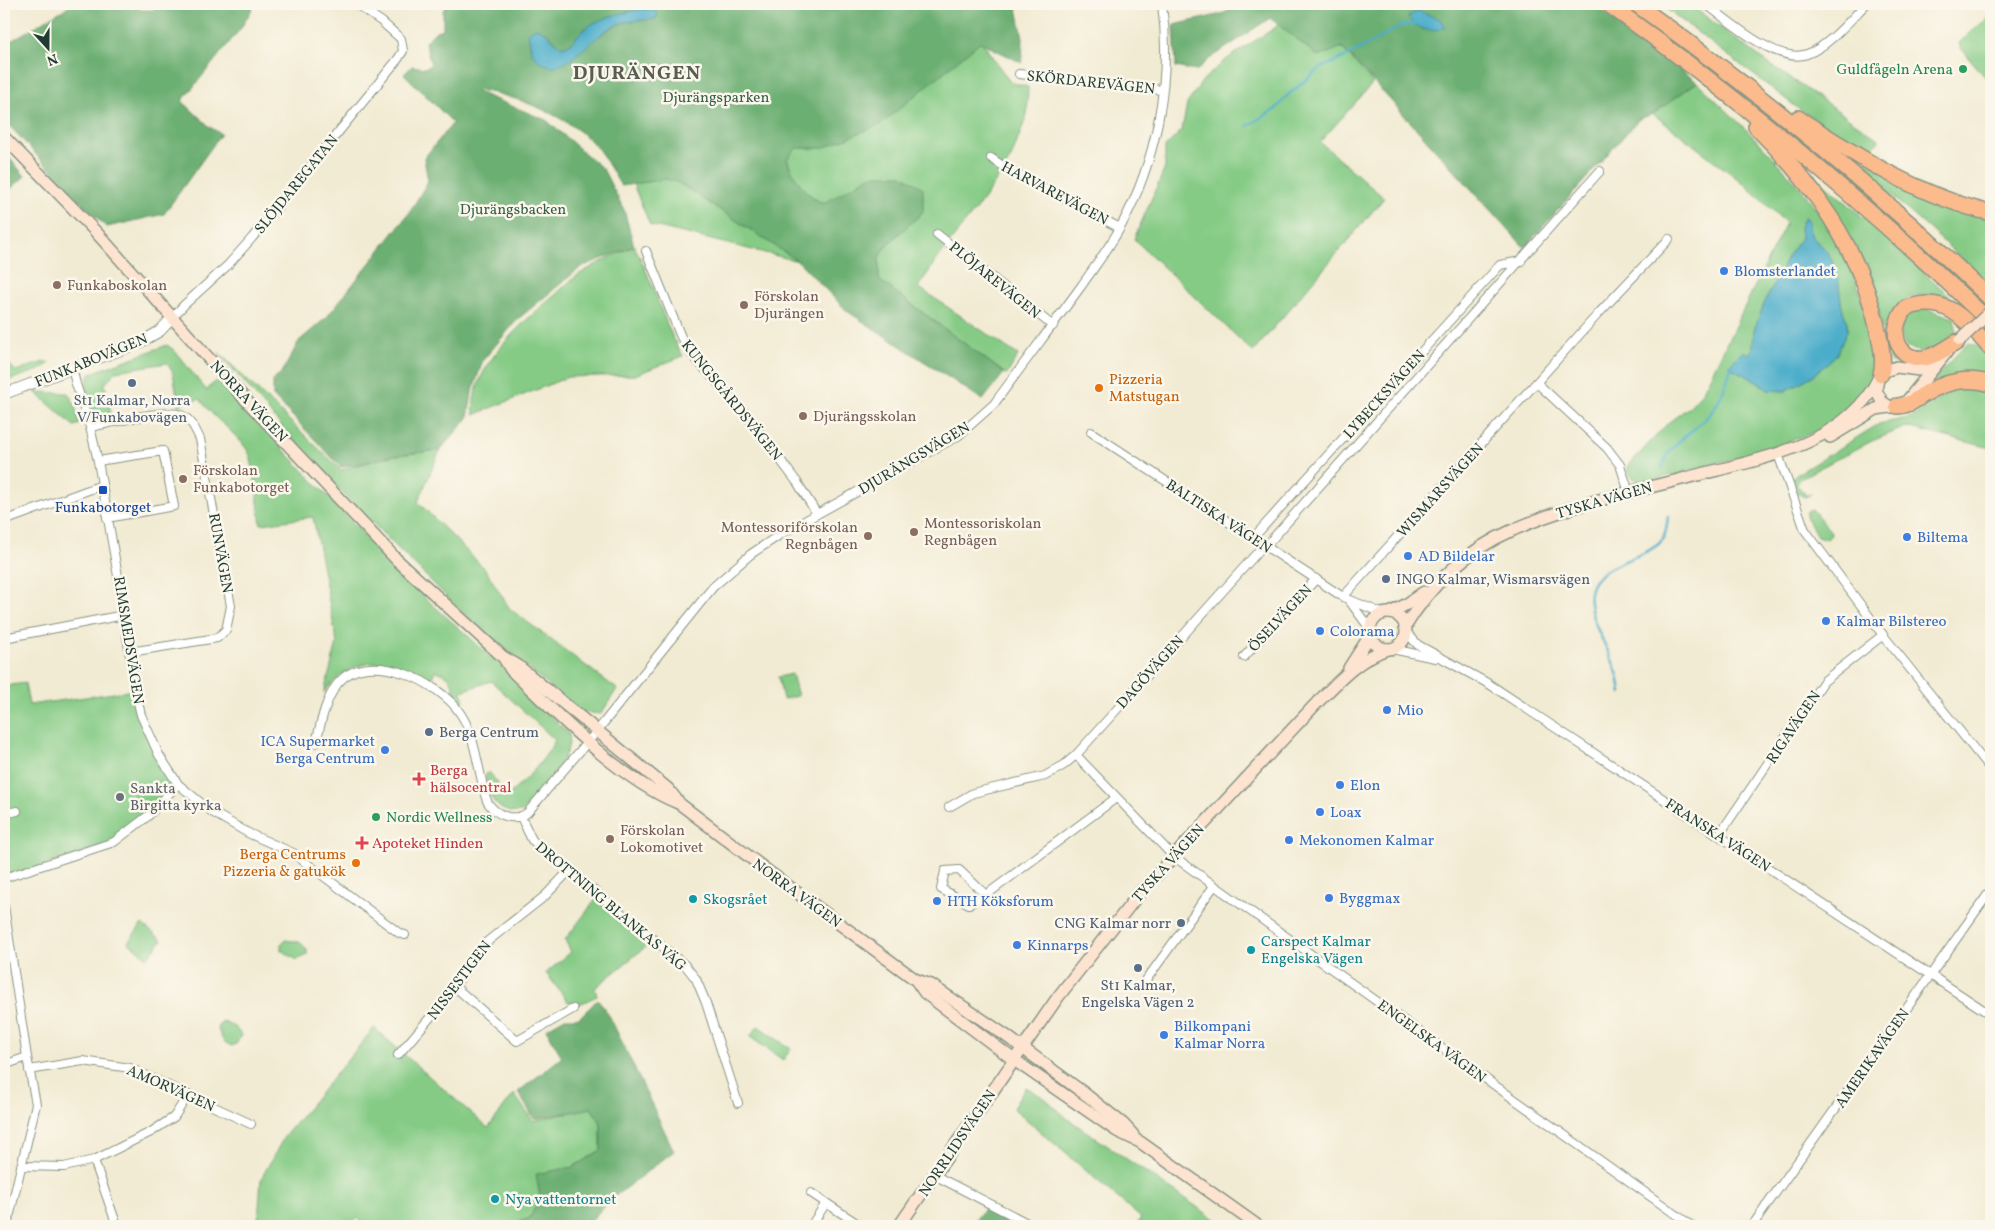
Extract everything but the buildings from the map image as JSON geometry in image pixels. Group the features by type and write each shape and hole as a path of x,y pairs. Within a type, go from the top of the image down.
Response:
{"highway":[{"path":"1608,4 1790,144 1863,205 1991,323"},
{"path":"1636,4 1721,67 1878,196 1991,300"},
{"path":"1721,67 1863,160 1941,196 1991,213"},
{"path":"1701,74 1760,131 1790,164 1828,214 1843,238 1866,286 1873,308 1883,363 1879,377"},
{"path":"1954,345 1932,356 1920,358 1914,356 1904,351 1898,342 1895,333 1896,323 1906,308 1929,302 1940,305 1969,324 1991,349"},
{"path":"1894,406 1910,403 1937,387 1950,382 1967,380 1991,384"}],"main road":[{"name":"NORRA VÄGEN","path":"4,137 96,232 244,398 398,560 503,657 517,665 668,789 680,804"},
{"path":"1954,345 1920,382 1910,398 1894,406 1882,402 1876,390 1879,377 1892,367 1919,370 1928,367 1991,311"},
{"name":"TYSKA VÄGEN","path":"1783,452 1815,438 1848,416 1866,398 1879,377"},
{"name":"TYSKA VÄGEN","path":"1387,614 1407,604 1436,584 1451,569 1511,530 1629,492 1822,441 1844,430 1876,409 1894,406"},
{"name":"TYSKA VÄGEN","path":"1405,630 1436,584"},
{"path":"1387,614 1400,618 1405,630 1402,642 1389,649 1376,643 1371,632 1374,620 1387,614"},
{"name":"TYSKA VÄGEN","path":"1339,681 1361,652 1371,632"},
{"name":"TYSKA VÄGEN","path":"1014,1060 1088,957 1138,895 1173,856 1305,714 1339,681 1374,653 1389,649"},
{"name":"NORRA VÄGEN","path":"503,657 511,670 588,742 632,776 662,796 680,804 916,980 925,992 1014,1060 1118,1131 1140,1142 1258,1226"},
{"name":"NORRA VÄGEN","path":"916,980 931,985 1022,1048 1123,1124 1140,1142"},
{"name":"NORRLIDSVÄGEN","path":"899,1226 1014,1060"}],"street":[{"name":"SLÖJDAREGATAN","path":"172,318 228,265 403,51 400,39 382,22 356,4"},
{"name":"DJURÄNGSVÄGEN","path":"597,731 713,587 751,554 781,534 958,436 994,404 1052,326 1120,228 1141,184 1154,139 1162,90 1165,48 1162,4"},
{"path":"1706,4 1765,46 1785,55 1806,55 1821,46 1866,4"},
{"name":"SKÖRDAREVÄGEN","path":"1019,74 1162,90"},
{"name":"HARVAREVÄGEN","path":"991,158 1006,168 1120,228"},
{"name":"LYBECKSVÄGEN","path":"1265,546 1600,172"},
{"name":"PLÖJAREVÄGEN","path":"938,234 1052,326"},
{"name":"WISMARSVÄGEN","path":"1345,598 1537,383 1669,239"},
{"name":"KUNGSGÅRDSVÄGEN","path":"646,251 681,337 692,355 744,413 797,482 817,514"},
{"name":"LYBECKSVÄGEN","path":"1254,538 1500,265 1521,261"},
{"name":"FUNKABOVÄGEN","path":"4,394 139,343 160,331 172,318"},
{"name":"RIMSMEDSVÄGEN","path":"72,368 98,461 135,690 141,715 159,754 178,784 212,812 248,833 293,853 317,869 399,933 405,935"},
{"path":"1537,383 1607,448 1620,465 1629,492"},
{"name":"RUNVÄGEN","path":"90,427 164,413 180,415 193,424 200,439 231,606 230,619 226,630 216,638 130,652"},
{"name":"BALTISKA VÄGEN","path":"1091,432 1345,598 1387,614"},
{"path":"98,461 164,450 174,506 107,518"},
{"path":"1783,452 1795,508 1805,530 1883,635 1991,770"},
{"path":"4,521 102,485"},
{"name":"DAGÖVÄGEN","path":"950,807 973,793 1045,776 1064,765 1076,755 1265,546"},
{"name":"ÖSELVÄGEN","path":"1244,657 1316,579"},
{"name":"BALTISKA VÄGEN","path":"1345,598 1371,632"},
{"path":"4,638 124,615"},
{"name":"FRANSKA VÄGEN","path":"1405,630 1418,645 1489,684 1991,1015"},
{"name":"RIGAVÄGEN","path":"1719,835 1824,681 1883,635"},
{"name":"FRANSKA VÄGEN","path":"1389,649 1441,659"},
{"path":"316,742 328,700 339,682 354,672 370,668 405,672 438,690 460,712 474,743 484,794 488,803 504,816 513,818 521,817 527,813 597,731"},
{"path":"1076,755 1173,856"},
{"path":"4,878 114,842 148,816 178,784"},
{"path":"986,895 959,870 945,871 941,889 969,904 986,895 1116,798"},
{"path":"4,814 17,811"},
{"name":"DROTTNING BLANKAS VÄG","path":"521,817 532,840 685,965 696,979 738,1102"},
{"name":"ENGELSKA VÄGEN","path":"1173,856 1692,1226"},
{"name":"NISSESTIGEN","path":"398,1055 445,1000 482,945 545,896 569,870"},
{"path":"1144,983 1214,886"},
{"name":"AMERIKAVÄGEN","path":"1752,1226 1991,890"},
{"path":"4,906 36,1104 21,1166 7,1208 7,1226"},
{"path":"454,986 517,1041 573,1009"},
{"path":"4,1065 27,1057"},
{"name":"AMORVÄGEN","path":"29,1070 84,1061 130,1068 251,1124"},
{"path":"21,1166 64,1167 94,1160 152,1132 174,1117 188,1095"},
{"path":"94,1160 116,1226"},
{"path":"934,1176 1033,1226"},
{"path":"811,1193 861,1226"},
{"path":"812,1226 826,1203"}],"green space":[{"path":"73,4 125,4 142,10 153,10 160,4 255,4 241,28 182,101 210,127 221,134 164,214 107,227 85,207 4,120 4,45"},
{"path":"447,4 765,4 774,14 795,8 811,11 847,9 854,4 1002,4 1017,8 1023,38 1022,63 980,42 881,124 823,148 796,148 787,159 801,185 811,196 823,204 872,175 902,175 923,188 923,212 888,244 879,257 879,280 1004,373 983,400 847,311 798,261 679,183 666,179 621,186 607,162 591,141 567,122 523,102 479,90 477,92 546,120 603,169 624,210 634,246 581,267 518,319 483,360 472,393 468,418 440,450 390,456 341,467 273,396 273,380 283,371 299,341 327,317 410,212 428,181 424,158 453,123 404,74 412,66 425,68 431,65 425,42 436,31 443,29 443,11","holes":["631,11 655,19 620,24 601,35 540,62 532,54 530,45 547,32 557,44 563,47 592,25 614,16"]},
{"path":"765,4 854,4 847,9 811,11 795,8 774,14"},
{"path":"1242,4 1593,4 1697,82 1653,114 1639,119 1526,246 1523,246 1342,47 1319,57 1270,18 1208,60 1196,71 1176,67 1174,25 1222,14"},
{"path":"1660,4 1689,4 1768,63 1879,139 1878,142 1871,148 1859,150 1803,112"},
{"path":"1991,15 1991,84 1959,43"},
{"path":"1279,25 1319,57 1341,47 1373,83 1320,142 1384,198 1253,352 1134,239 1165,168 1165,147 1182,130 1187,104 1203,80 1227,59"},
{"path":"981,41 1010,82 1028,87 1027,115 1011,158 984,199 949,243 918,287 1018,355 1007,375 879,280 878,257 887,244 923,212 872,175 823,204 811,196 801,185 787,159 796,148 823,148"},
{"path":"1697,82 1777,161 1823,218 1842,250 1857,284 1868,321 1874,359 1871,380 1866,390 1849,411 1835,422 1810,434 1750,454 1643,482 1632,477 1628,472 1628,466 1669,422 1689,407 1702,393 1786,223 1743,183 1653,114","holes":["1805,217 1809,221 1809,230 1813,238 1824,248 1838,279 1842,308 1847,322 1847,331 1837,354 1814,375 1785,391 1768,390 1755,380 1739,373 1746,353 1749,354 1753,348 1754,330 1764,304 1789,254 1801,238 1800,227"]},
{"path":"1838,149 1991,217 1991,286 1936,235"},
{"path":"1786,151 1863,217 1973,317 1970,319 1945,301 1930,296 1920,295 1902,302 1892,317 1890,339 1921,365 1890,362 1875,297"},
{"path":"4,152 25,176 4,195"},
{"path":"666,179 679,183 798,261 650,225 633,184"},
{"path":"634,246 669,329 683,356 635,375 568,377 474,415 474,398 479,381 488,364 513,333 575,277"},
{"path":"1921,307 1954,318 1957,332 1940,346 1920,352 1906,346 1900,334 1904,317"},
{"path":"1968,343 1986,350 1991,356 1991,379 1937,383 1936,376"},
{"path":"167,345 174,350 207,391 217,381 425,598 495,660 569,734 566,753 560,763 522,812 507,811 495,803 488,790 486,774 488,772 491,774 506,797 533,771 555,740 491,681 462,691 464,701 461,703 450,679 446,675 435,670 431,681 401,667 374,663 361,665 348,671 324,693 337,643 313,517 261,524 254,474 248,451 200,399 183,403 179,406 173,373 167,363 116,371 105,384 111,415 95,416 87,389 88,378 91,373"},
{"path":"218,352 341,470 390,456 440,450 418,502 485,569 510,609 617,689 601,714 580,712 462,612 321,472"},
{"path":"4,359 16,371 43,362 50,363 39,370 4,382"},
{"path":"1966,384 1991,390 1991,448 1906,427 1872,441 1806,475 1796,484 1807,496 1796,493 1792,479 1794,476 1879,424 1912,417 1939,399 1941,394"},
{"path":"35,392 68,393 74,403 80,424 74,426"},
{"path":"1812,509 1831,532 1827,539 1817,536 1806,517 1807,511"},
{"path":"792,674 798,696 783,699 778,677"},
{"path":"25,683 29,705 135,690 141,715 178,784 114,842 4,878 4,686"},
{"path":"596,899 649,944 595,988 597,996 582,1003 568,1002 546,973 571,952 565,940"},
{"path":"142,924 162,940 147,958 128,942"},
{"path":"285,940 300,942 307,950 307,955 297,960 281,950 281,944"},
{"path":"598,999 610,1017 674,1151 610,1200 586,1226 510,1226 530,1218 540,1197 536,1174 573,1167 601,1150 601,1123 591,1108 534,1119 518,1092 562,1057 546,1029 565,1018 579,1018"},
{"path":"223,1021 233,1026 241,1035 236,1044 232,1046 222,1039 220,1034 218,1028"},
{"path":"758,1026 791,1049 783,1060 750,1037"},
{"path":"374,1028 488,1128 514,1094 533,1121 591,1108 601,1122 601,1150 573,1167 537,1174 540,1197 530,1218 510,1226 364,1226 358,1218 343,1226 266,1226 258,1220 261,1179 284,1137"},
{"path":"1026,1087 1046,1099 1068,1119 1225,1226 1135,1226 1141,1218 1013,1108"},
{"path":"986,1206 1022,1226 971,1226"}],"water":[{"path":"645,9 655,11 658,15 655,19 622,22 608,29 570,60 553,67 540,62 532,54 528,33 535,28 548,34 558,45 563,47 587,27 600,20 622,13"},
{"path":"1418,11 1440,19 1446,27 1435,30 1420,28 1408,17"},
{"path":"1805,216 1809,221 1809,230 1813,238 1831,258 1838,279 1842,308 1847,322 1847,331 1837,354 1814,375 1785,391 1768,390 1755,380 1731,368 1730,364 1743,351 1749,354 1753,348 1754,330 1764,304 1789,254 1801,238 1800,227"}],"waterway":[{"path":"1247,126 1276,109 1288,95 1319,69 1403,25 1414,24"},
{"path":"1662,469 1665,460 1676,444 1706,418 1715,406 1731,368"},
{"path":"1621,693 1617,673 1597,629 1592,612 1590,603 1591,589 1606,570 1655,547 1664,537 1668,517"}],"place":[{"name":"Guldfågeln Arena","path":"1963,69"},
{"name":"Blomsterlandet","path":"1724,271"},
{"name":"Funkaboskolan","path":"57,285"},
{"name":"Förskolan Djurängen","path":"744,305"},
{"name":"St1 Kalmar, Norra V/Funkabovägen","path":"132,383"},
{"name":"Pizzeria Matstugan","path":"1099,388"},
{"name":"Djurängsskolan","path":"803,416"},
{"name":"Förskolan Funkabotorget","path":"183,479"},
{"name":"Funkabotorget","path":"103,490"},
{"name":"Montessoriskolan Regnbågen","path":"914,532"},
{"name":"Montessoriförskolan Regnbågen","path":"868,536"},
{"name":"Biltema","path":"1907,537"},
{"name":"AD Bildelar","path":"1408,556"},
{"name":"INGO Kalmar, Wismarsvägen","path":"1386,579"},
{"name":"Kalmar Bilstereo","path":"1826,621"},
{"name":"Colorama","path":"1320,631"},
{"name":"Mio","path":"1387,710"},
{"name":"Berga Centrum","path":"429,732"},
{"name":"ICA Supermarket Berga Centrum","path":"385,750"},
{"name":"Berga hälsocentral","path":"419,779"},
{"name":"Elon","path":"1340,785"},
{"name":"Sankta Birgitta kyrka","path":"120,797"},
{"name":"Loax","path":"1320,812"},
{"name":"Nordic Wellness","path":"376,817"},
{"name":"Förskolan Lokomotivet","path":"610,839"},
{"name":"Mekonomen Kalmar","path":"1289,840"},
{"name":"Apoteket Hinden","path":"362,843"},
{"name":"Berga Centrums Pizzeria & gatukök","path":"356,863"},
{"name":"Byggmax","path":"1329,898"},
{"name":"Skogsrået","path":"693,899"},
{"name":"HTH Köksforum","path":"937,901"},
{"name":"CNG Kalmar norr","path":"1181,923"},
{"name":"Kinnarps","path":"1017,945"},
{"name":"Carspect Kalmar Engelska Vägen","path":"1251,950"},
{"name":"St1 Kalmar, Engelska Vägen 2","path":"1138,968"},
{"name":"Bilkompani Kalmar Norra","path":"1164,1035"},
{"name":"Nya vattentornet","path":"495,1199"}],"district":[{"name":"DJURÄNGEN","path":"637,72"}],"park label":[{"name":"Djurängsparken","path":"716,97"},
{"name":"Djurängsbacken","path":"513,209"}]}
